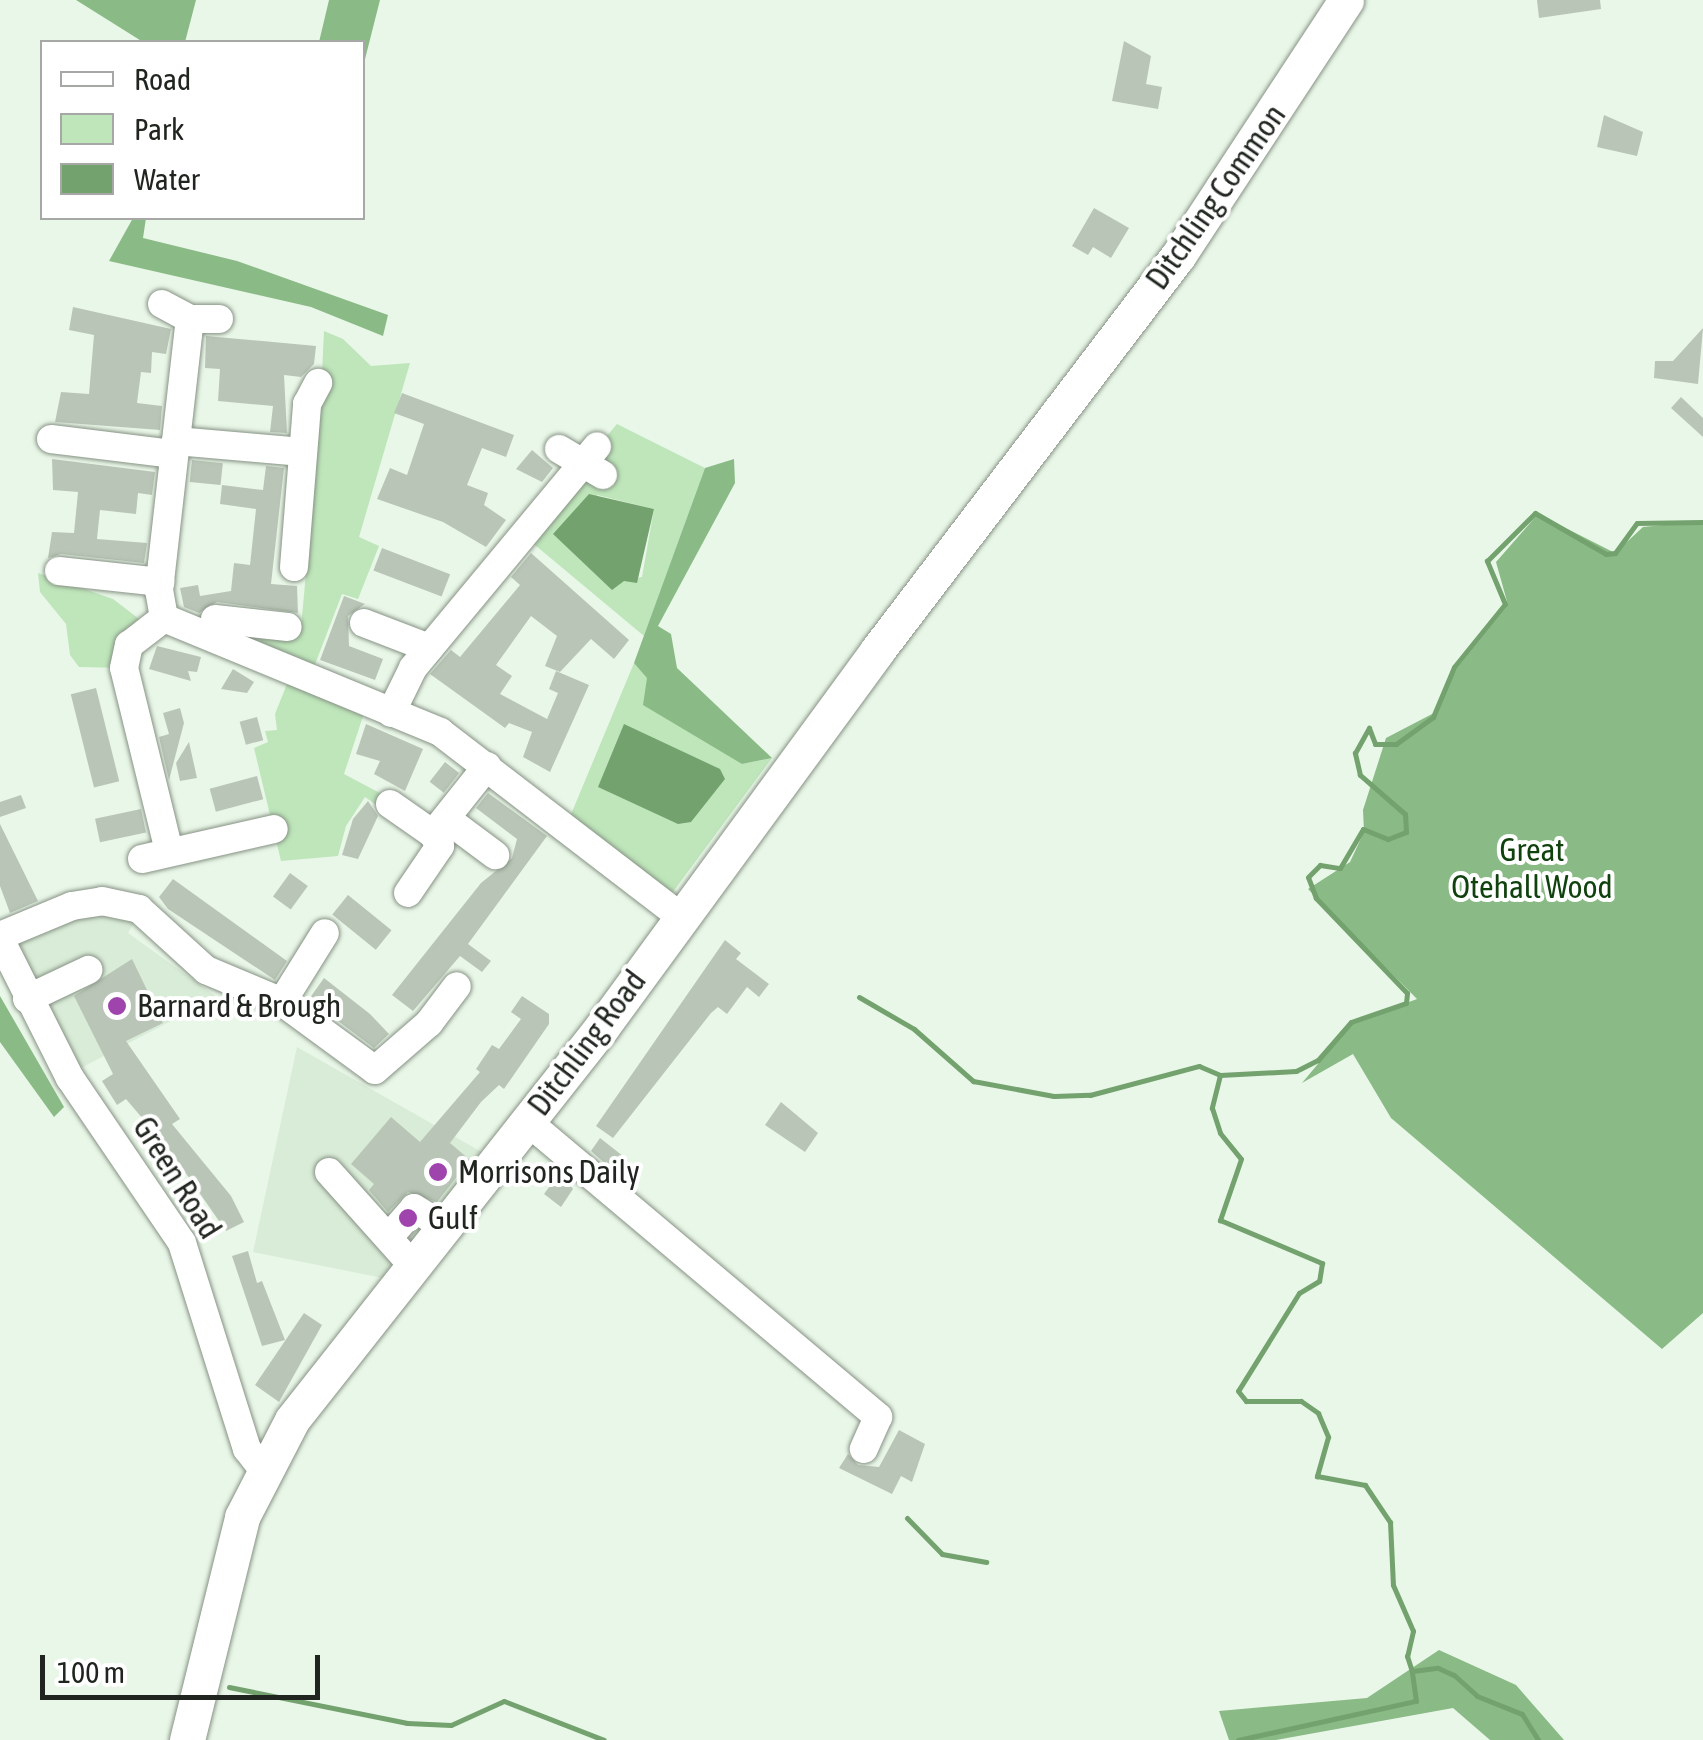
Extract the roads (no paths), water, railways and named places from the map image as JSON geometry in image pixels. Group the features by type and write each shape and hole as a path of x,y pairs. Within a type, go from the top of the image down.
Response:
{"main road":[{"name":"Ditchling Common","path":"1078,387 1178,256 1346,0"},
{"name":"Ditchling Road","path":"187,1740 242,1517 262,1468 348,1341 446,1228 528,1122 1078,387"}],"street":[{"path":"162,304 190,319 219,319"},
{"path":"164,618 160,582 190,319"},
{"path":"294,567 307,404 318,383"},
{"path":"50,439 303,452"},
{"path":"391,713 429,648 584,459"},
{"path":"60,571 160,582"},
{"path":"164,618 248,656 440,732 681,917"},
{"path":"164,618 129,645 124,668 170,851"},
{"path":"215,619 288,627"},
{"path":"364,623 429,648"},
{"path":"248,656 252,624"},
{"path":"408,894 440,846 441,827 486,766"},
{"path":"390,804 495,855"},
{"path":"142,859 274,829"},
{"path":"0,938 72,906 102,902 139,909 206,970 282,1002 375,1070 429,1023 457,986"},
{"path":"282,1002 324,932"},
{"name":"Green Road","path":"0,938 70,1078 182,1243 247,1449 262,1468"},
{"path":"27,998 88,970"},
{"path":"528,1122 878,1417 864,1449"},
{"path":"329,1172 414,1266"},
{"path":"388,1237 414,1208 446,1228"}],"water":[{"path":"589,494 654,509 637,583 624,581 612,590 553,534"},
{"path":"624,724 720,769 725,779 691,822 678,824 598,787"}],"waterway":[{"path":"859,997 914,1029 973,1081 1054,1096 1090,1095 1199,1066 1220,1075 1296,1071 1318,1060 1351,1022 1406,1003 1407,993 1316,898 1308,877 1320,865 1340,868 1363,829 1388,839 1406,832 1405,814 1360,775 1355,753 1369,728 1375,744 1396,744 1433,717 1454,667 1505,604 1487,561 1535,513 1606,554 1615,553 1637,523 1703,522"},
{"path":"1220,1075 1212,1108 1220,1133 1241,1159 1220,1220 1322,1263 1319,1281 1299,1293 1238,1391 1246,1401 1301,1401 1318,1413 1328,1437 1317,1476 1365,1485 1390,1522 1393,1585 1413,1631 1407,1656 1412,1671 1438,1668 1454,1675 1477,1696 1522,1714 1538,1740"},
{"path":"907,1518 942,1554 986,1562"},
{"path":"1238,1740 1416,1701 1412,1672"},
{"path":"229,1687 407,1723 451,1725 504,1701 604,1740"}],"place":[{"name":"Barnard & Brough","path":"117,1006"},
{"name":"Morrisons Daily","path":"438,1172"},
{"name":"Gulf","path":"408,1218"}],"park label":[{"name":"Great Otehall Wood","path":"1532,870"}]}
